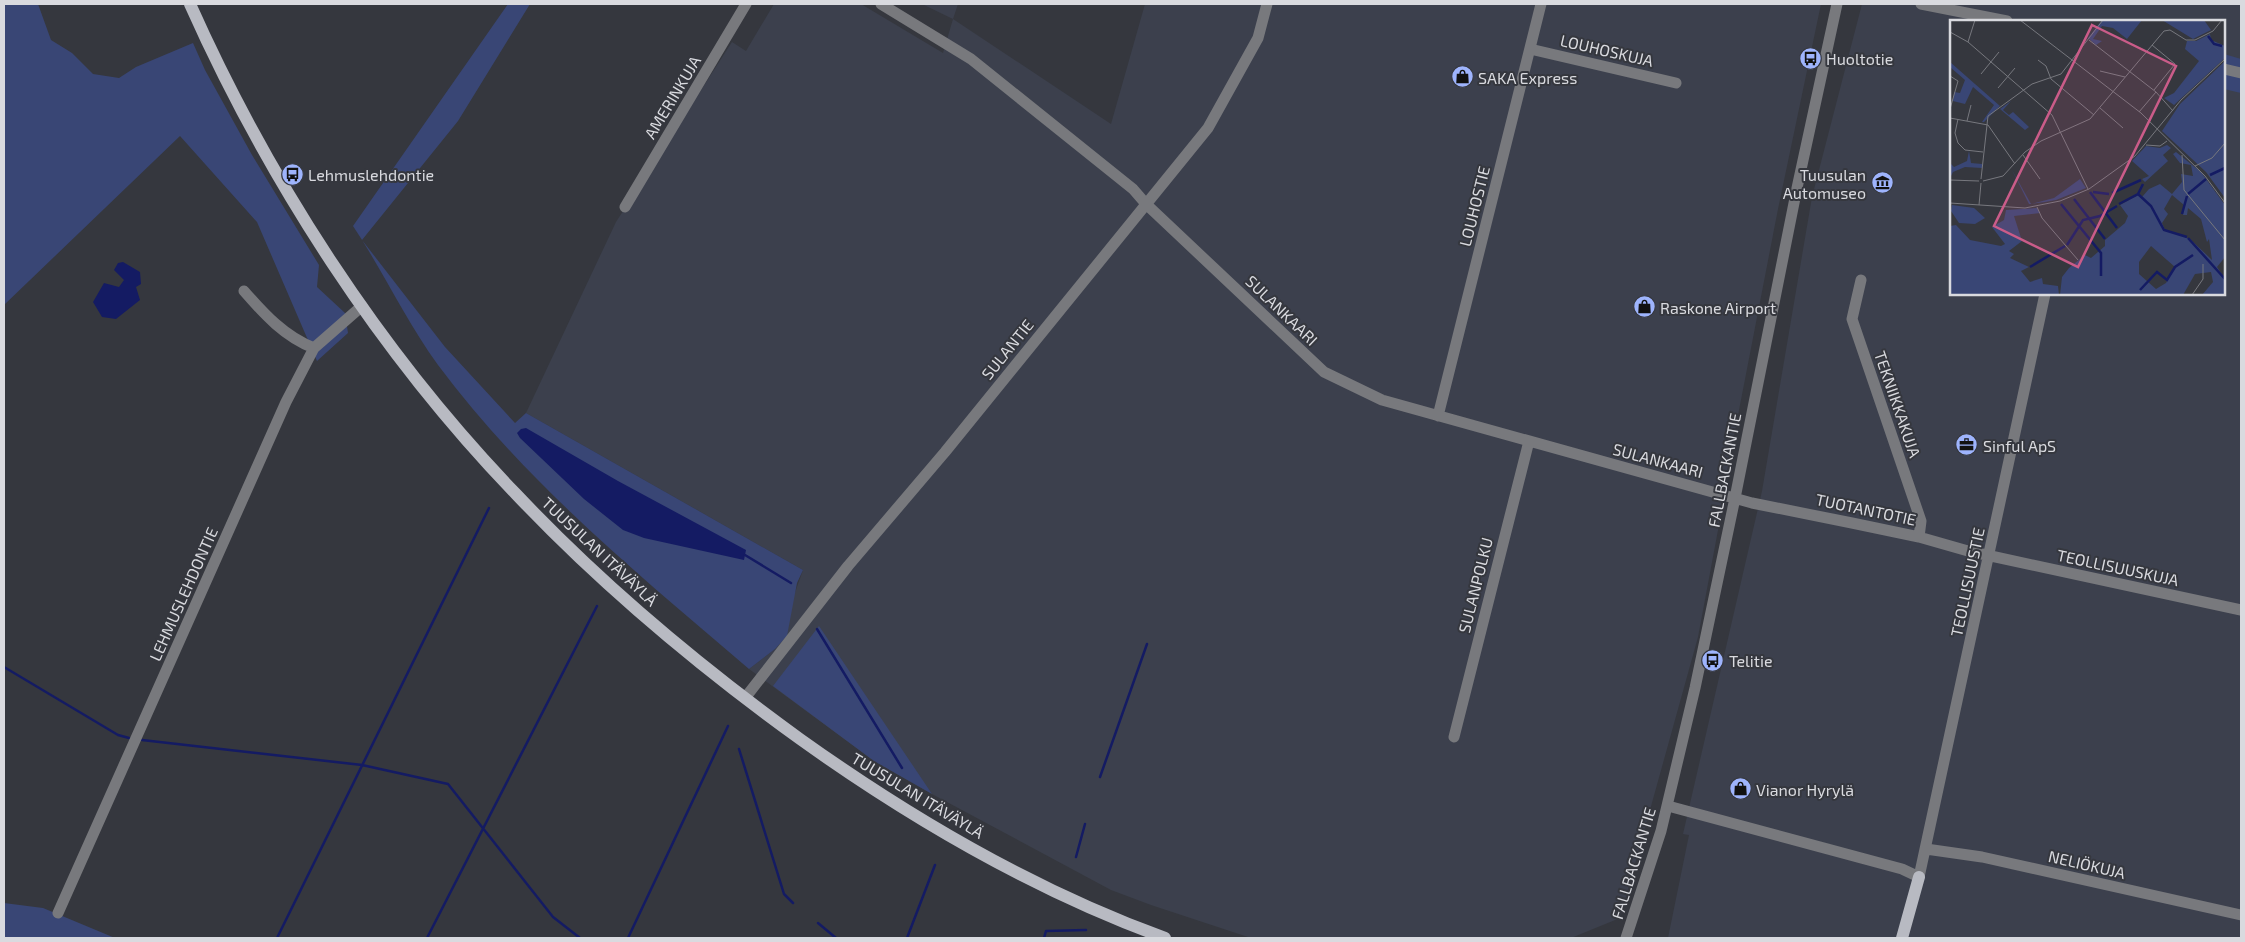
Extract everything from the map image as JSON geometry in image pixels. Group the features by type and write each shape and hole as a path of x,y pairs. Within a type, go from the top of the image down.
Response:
{"main road":[{"name":"TUUSULAN ITÄVÄYLÄ","path":"190,4 240,106 294,202 362,306 447,417 514,493 566,544 631,603 745,698 857,779 938,830 1052,889 1128,924 1165,938"},
{"path":"1902,938 1919,877"}],"street":[{"name":"AMERINKUJA","path":"625,207 746,4"},
{"name":"SULANKAARI","path":"881,4 971,59 1133,189 1146,204 1324,372 1382,400 1736,498"},
{"name":"SULANTIE","path":"745,698 848,566 945,452 1208,128 1258,38 1267,4"},
{"name":"LOUHOSTIE","path":"1438,416 1541,4"},
{"name":"FALLBACKANTIE","path":"1626,938 1668,806 1736,498 1796,188 1837,4"},
{"path":"1921,4 2002,20"},
{"name":"LOUHOSKUJA","path":"1530,49 1676,83"},
{"path":"2225,69 2241,73"},
{"name":"TEKNIIKKAKUJA","path":"1861,280 1852,319 1921,522 1919,537"},
{"path":"244,291 265,314 299,342 314,348"},
{"name":"TEOLLISUUSTIE","path":"1919,877 2045,295"},
{"name":"LEHMUSLEHDONTIE","path":"58,913 286,402 314,348 362,306"},
{"name":"SULANPOLKU","path":"1454,736 1529,441"},
{"name":"TUOTANTOTIE","path":"1736,498 1752,503 1919,537 1989,555"},
{"name":"TEOLLISUUSKUJA","path":"1989,555 2241,610"},
{"path":"1668,806 1902,869 1919,877"},
{"name":"NELIÖKUJA","path":"1926,849 1982,856 2241,915"}],"shaded area":[{"path":"4,4 38,4 51,40 72,53 93,74 119,78 136,67 193,43 205,70 252,155 319,265 317,287 345,313 348,333 317,361 257,222 180,136 4,305"},
{"path":"508,4 530,4 458,121 362,240 445,347 515,423 526,413 803,570 797,583 787,636 775,649 749,669 585,526 508,449 472,408 426,348 353,226"},
{"path":"774,4 861,4 943,53 953,19 1111,124 1145,4 1821,4 1778,209 1727,472 1698,637 1620,918 1571,938 1251,938 1111,890 874,761 749,669 775,649 803,570 526,413 616,222 732,42 746,51"},
{"path":"922,4 958,4 953,19"},
{"path":"1862,4 2241,4 2241,938 1668,938 1689,835 1683,834 1762,491 1812,197"},
{"path":"2225,54 2241,59 2241,93 2225,89"},
{"path":"123,262 140,272 141,284 136,287 140,300 116,319 102,317 93,302 104,283 119,287 124,280 114,270 118,263"},
{"path":"526,428 618,481 746,550 744,560 644,538 623,530 584,499 520,438 517,433 521,429"},
{"path":"819,626 932,794 874,761 773,686"},
{"path":"4,903 43,908 115,938 4,938"}],"waterway":[{"path":"277,938 489,508"},
{"path":"745,555 791,583"},
{"path":"427,938 597,606"},
{"path":"817,629 902,768"},
{"path":"1100,777 1147,644"},
{"path":"4,667 118,735 129,738"},
{"path":"628,938 728,726"},
{"path":"142,740 362,765 448,784 553,917 580,938"},
{"path":"739,749 784,894 793,903"},
{"path":"1076,857 1085,824"},
{"path":"907,938 935,865"},
{"path":"818,923 836,938"},
{"path":"1044,938 1046,931 1086,930"}],"place":[{"name":"Huoltotie","path":"1810,58"},
{"name":"SAKA Express","path":"1462,77"},
{"name":"Lehmuslehdontie","path":"292,174"},
{"name":"Tuusulan Automuseo","path":"1882,183"},
{"name":"Raskone Airport","path":"1644,307"},
{"name":"Sinful ApS","path":"1967,445"},
{"name":"Telitie","path":"1713,660"},
{"name":"Vianor Hyrylä","path":"1740,789"}]}
